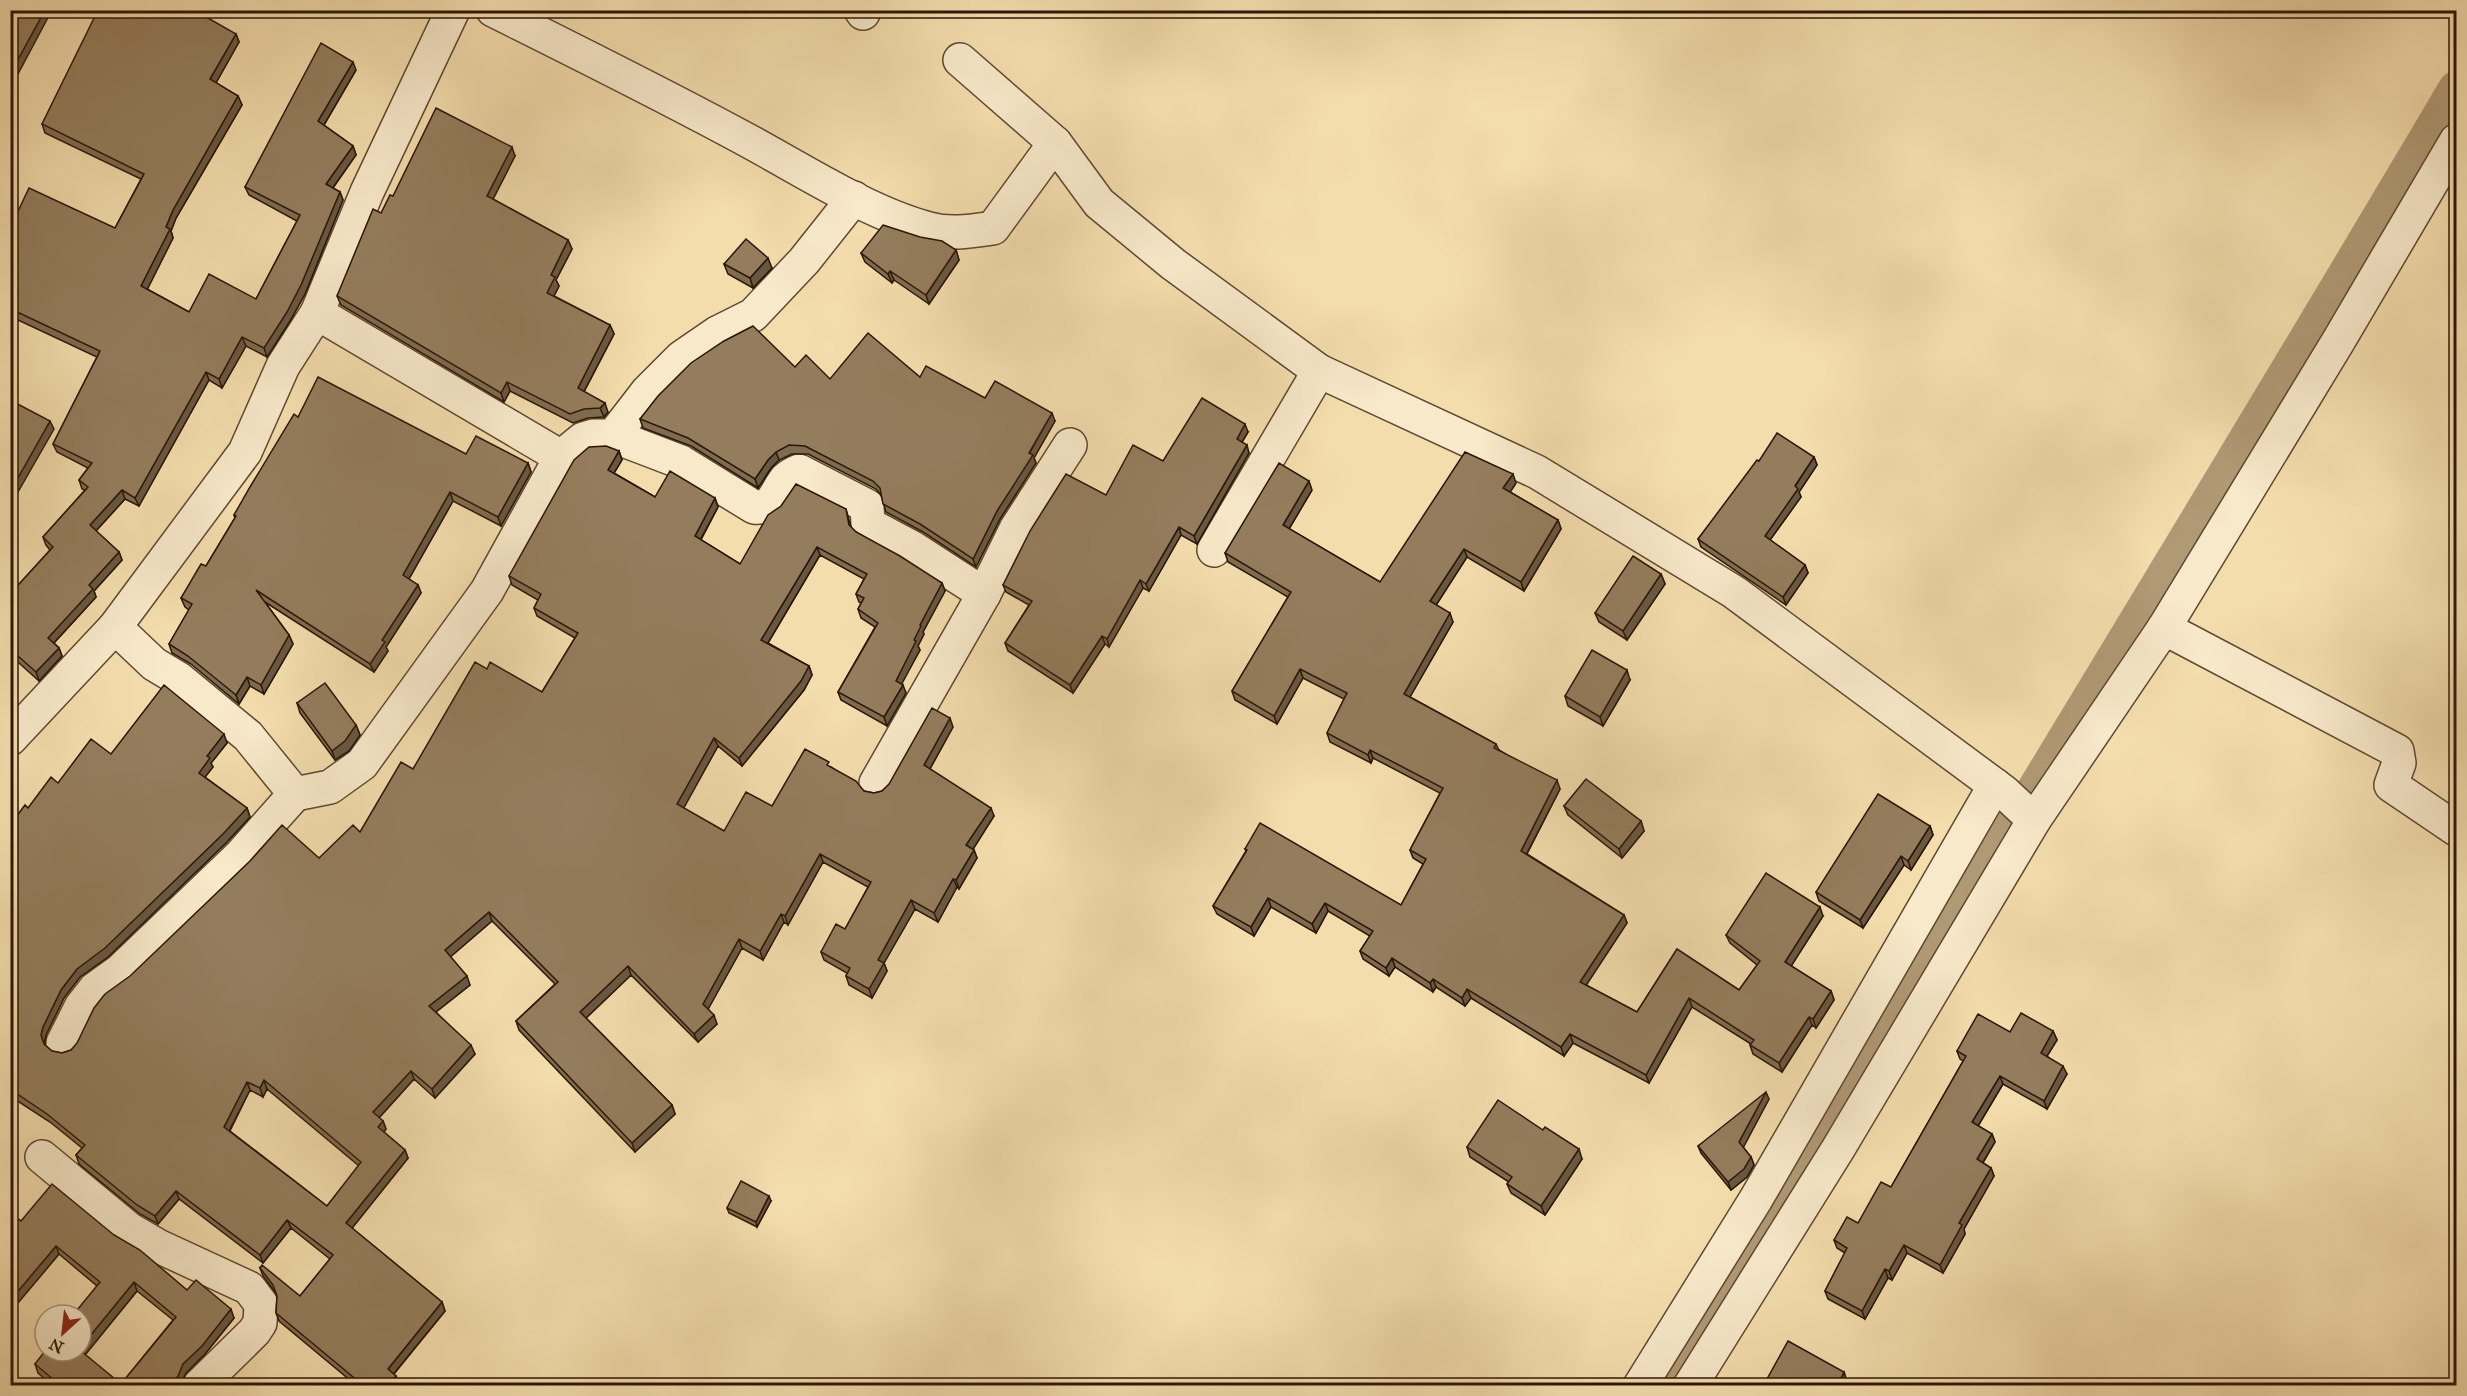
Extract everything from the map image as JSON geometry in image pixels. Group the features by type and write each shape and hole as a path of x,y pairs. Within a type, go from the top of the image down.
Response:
{"street":[{"path":"10,738 115,627 245,452 283,366 317,313 367,192 453,10"},
{"path":"493,10 656,91 854,198 931,230 958,233 993,228 1055,143"},
{"path":"960,60 1055,143 1099,203 1173,264 1319,371 1537,472 1734,592 2015,801"},
{"path":"1640,1386 1756,1199 2015,801 2164,628 2457,141"},
{"path":"613,436 647,392 682,357 717,333 753,315 804,261 854,198"},
{"path":"317,313 561,457"},
{"path":"1214,550 1319,371"},
{"path":"63,1043 81,1007 95,989 120,971 240,856 295,794 330,787 362,764 487,591 561,457 583,439 593,436 613,436 690,466 754,507 762,508 771,504 786,478 799,471 809,474 867,506 868,524 913,548 984,594"},
{"path":"876,783 984,594 1016,529 1070,445"},
{"path":"115,627 154,664 179,679 248,736 295,794"},
{"path":"2164,628 2397,751 2398,763 2391,785 2457,829"},
{"path":"1690,1386 1838,1149 2015,801"},
{"path":"42,1157 129,1229 158,1246 249,1288 261,1304 260,1323 254,1332 199,1386"}],"building":[{"path":"10,10 45,10 10,74"},
{"path":"98,10 194,10 236,34 210,79 238,96 173,210 166,227 170,229 141,286 189,312 209,274 256,299 300,215 245,187 321,43 353,62 318,121 353,146 326,184 340,192 301,285 264,348 242,337 219,379 206,372 135,498 122,490 90,525 119,552 89,585 93,589 48,638 59,648 36,672 10,649 10,594 53,547 43,537 88,487 79,480 92,463 53,444 100,351 13,310 10,316 10,225 29,188 115,228 144,174 42,124"},
{"path":"436,108 512,147 487,196 568,240 551,275 555,277 547,293 610,325 578,388 605,403 600,408 584,409 570,414 507,382 501,393 337,296 373,209 381,213 390,195 393,196"},
{"path":"883,225 920,237 942,241 956,250 926,295 890,271 888,274 861,253"},
{"path":"746,239 768,258 750,278 724,264"},
{"path":"753,326 795,367 806,355 830,379 868,333 920,377 926,366 985,398 995,381 1052,413 1029,453 1033,455 997,511 973,559 920,524 883,504 880,488 873,481 805,446 789,445 776,452 755,479 688,438 640,419 658,396 691,363 724,341"},
{"path":"318,377 466,454 476,436 528,463 498,517 450,492 403,575 418,585 382,640 385,642 370,664 256,590 289,635 261,685 247,677 236,695 188,656 169,644 192,604 181,598 201,564 206,566 294,414 298,417"},
{"path":"1202,398 1245,424 1237,439 1247,445 1194,536 1179,527 1146,584 1140,580 1107,639 1102,636 1070,685 1005,643 1032,601 1003,585 1030,531 1066,474 1106,495 1133,445 1163,461"},
{"path":"10,400 50,421 10,492"},
{"path":"1777,433 1814,457 1795,486 1798,489 1765,536 1805,565 1783,597 1698,539 1757,460 1759,461"},
{"path":"606,446 619,451 608,470 655,497 670,471 715,498 695,536 740,564 768,515 781,506 796,484 846,509 849,525 856,532 900,556 942,583 920,625 914,640 916,641 896,681 903,685 884,717 838,692 878,623 858,609 864,598 856,594 867,574 817,547 761,640 809,666 801,681 739,758 714,738 677,804 724,831 746,792 772,806 805,749 829,762 827,765 856,781 864,791 874,793 882,791 889,784 932,708 950,718 924,765 991,808 966,845 974,850 956,880 953,879 934,913 911,900 878,960 884,963 869,989 846,976 850,968 821,952 836,924 845,929 871,882 820,854 785,916 781,914 760,951 739,939 703,1004 714,1015 694,1034 628,966 580,1012 672,1105 632,1143 516,1021 558,982 489,912 445,950 467,976 429,1006 471,1045 432,1089 411,1071 373,1112 383,1121 378,1127 405,1150 346,1223 442,1302 388,1369 396,1376 388,1386 364,1386 276,1313 277,1296 273,1285 260,1268 262,1265 300,1296 333,1255 287,1220 260,1255 176,1191 155,1216 137,1205 76,1155 85,1145 47,1114 10,1089 10,825 25,805 28,808 51,777 58,783 91,739 111,754 164,685 224,734 207,756 210,758 199,773 247,808 105,948 77,969 61,990 41,1035 44,1044 52,1051 62,1053 71,1050 77,1043 94,1008 105,994 130,976 250,861 282,825 319,858 353,825 360,832 401,762 413,769 475,662 487,669 490,662 542,692 578,633 534,608 541,594 509,576 574,460 589,447","holes":["264,1080 361,1162 327,1206 224,1127 247,1082 260,1088"]},
{"path":"1465,452 1513,474 1503,488 1558,520 1521,582 1464,549 1430,601 1450,613 1404,694 1496,744 1494,748 1557,780 1521,851 1624,915 1580,982 1637,1012 1677,949 1739,990 1760,961 1726,935 1766,873 1820,907 1785,962 1831,991 1813,1019 1809,1017 1779,1063 1750,1045 1754,1040 1689,998 1646,1075 1570,1034 1561,1047 1467,989 1462,998 1433,979 1430,983 1392,958 1386,968 1360,951 1373,931 1325,903 1312,924 1268,898 1251,927 1213,906 1247,850 1245,849 1260,823 1401,905 1426,859 1410,850 1443,788 1370,750 1368,755 1327,733 1347,693 1300,669 1274,716 1232,691 1291,592 1225,553 1279,463 1309,481 1283,525 1380,582"},
{"path":"1633,556 1661,574 1623,631 1595,613"},
{"path":"1592,650 1627,670 1600,717 1565,696"},
{"path":"325,683 356,725 345,741 332,751 297,703"},
{"path":"1586,779 1641,821 1619,849 1564,806"},
{"path":"1878,794 1930,826 1908,861 1901,856 1860,920 1816,892"},
{"path":"2021,1013 2053,1031 2041,1053 2063,1066 2044,1101 2000,1076 1972,1122 1992,1134 1977,1159 1991,1168 1959,1223 1962,1225 1940,1265 1904,1245 1889,1271 1885,1269 1862,1311 1825,1291 1847,1248 1834,1240 1847,1217 1858,1223 1881,1182 1891,1187 1966,1056 1957,1051 1978,1014 2010,1032"},
{"path":"1766,1092 1739,1142 1751,1157 1744,1169 1728,1182 1698,1146"},
{"path":"1498,1100 1543,1130 1545,1127 1579,1149 1541,1206 1507,1184 1512,1177 1467,1147"},
{"path":"741,1181 769,1196 756,1222 727,1208"},
{"path":"52,1184 114,1235 140,1250 187,1290 196,1280 231,1309 202,1346 183,1364 178,1376 169,1386 61,1386 36,1363 93,1363 93,1361 121,1384 176,1317 134,1282 93,1332 93,1303 83,1303 100,1282 56,1246 14,1296 10,1292 10,1213 21,1221"},
{"path":"1788,1341 1844,1372 1837,1386 1780,1386 1767,1379"}],"waterway":[{"path":"1673,1386 2456,89"}]}
